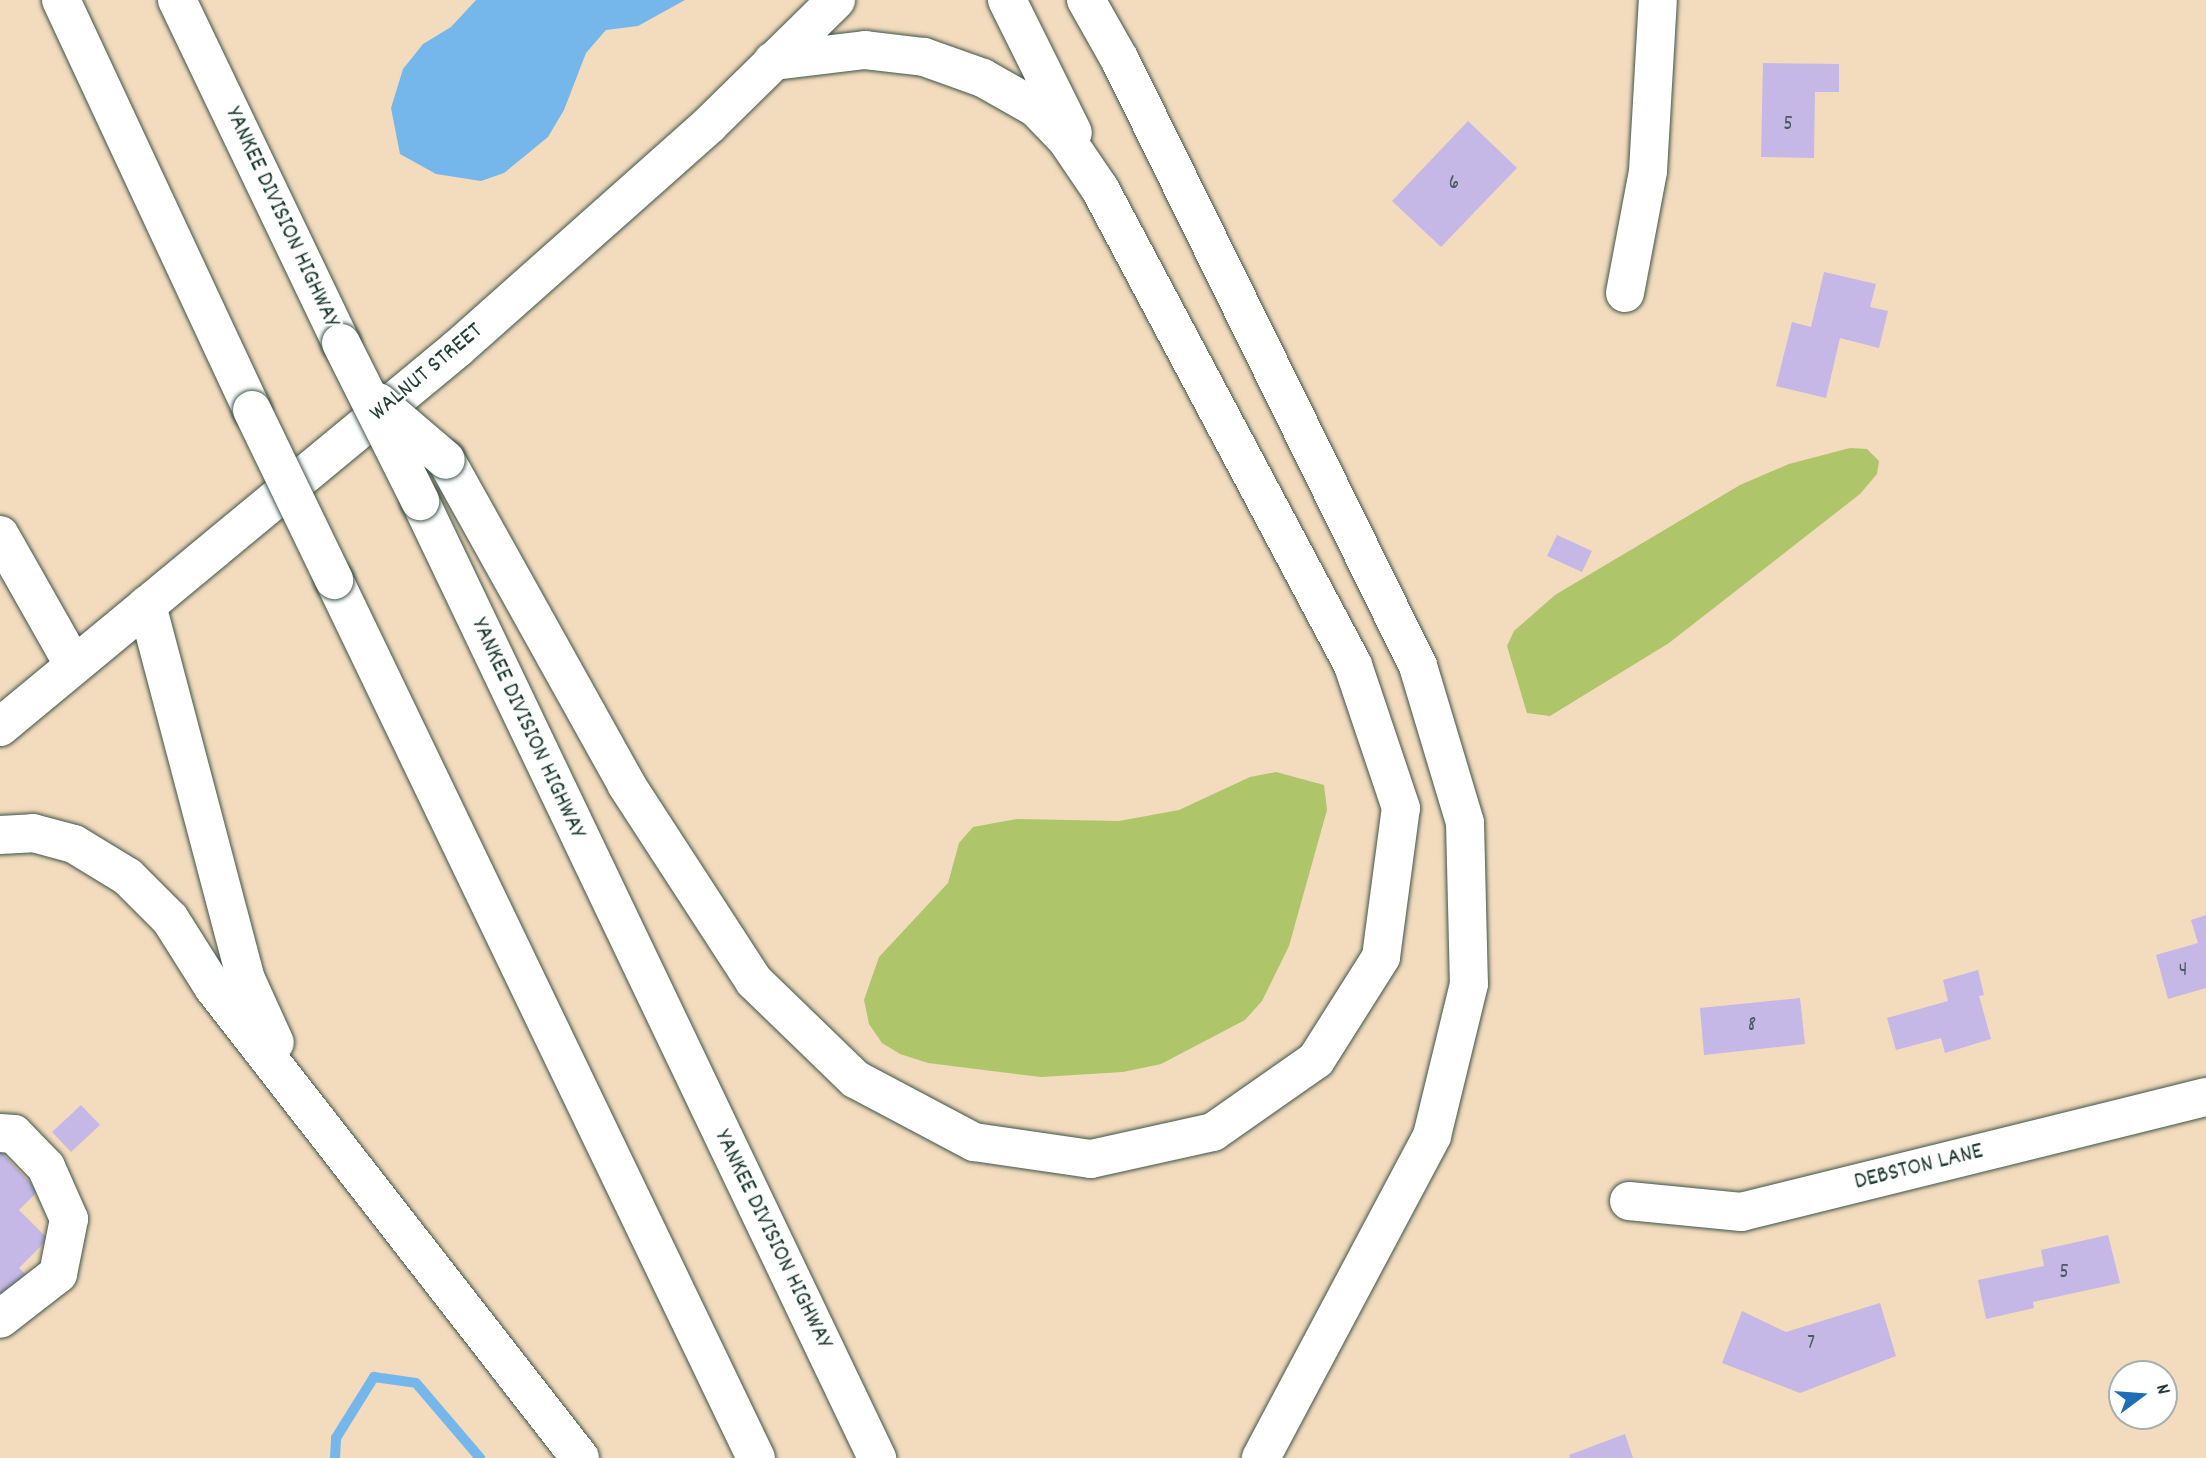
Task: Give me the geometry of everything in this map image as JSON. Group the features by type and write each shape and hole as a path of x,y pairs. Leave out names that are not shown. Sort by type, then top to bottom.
{"main road":[{"path":"61,0 252,411 756,1458"},
{"name":"YANKEE DIVISION HIGHWAY","path":"177,0 341,343 420,501 877,1458"},
{"name":"WALNUT STREET","path":"0,726 458,348 709,125 836,0"},
{"path":"365,390 446,460 626,784 754,981 855,1079 974,1142 1091,1159 1213,1132 1316,1060 1381,957 1401,808 1353,665 1100,189 1007,0"},
{"path":"1086,0 1120,60 1418,666 1465,823 1469,984 1432,1136 1261,1458"},
{"path":"1107,0 1120,60"},
{"path":"1625,293 1648,170 1658,0"},
{"path":"773,61 865,50 924,57 983,78 1036,108 1066,139 1100,189"},
{"path":"0,535 74,666"},
{"path":"147,606 245,977 299,1095"},
{"path":"0,835 33,833 74,844 128,877 170,919 212,986 580,1458"},
{"name":"DEBSTON LANE","path":"1629,1201 1741,1212 2206,1097"},
{"path":"0,1133 14,1134 46,1167 69,1219 58,1274 0,1319"}],"green space":[{"path":"1850,448 1867,449 1879,461 1877,474 1860,494 1669,643 1550,716 1527,713 1507,646 1514,631 1555,595 1740,485 1789,464"},
{"path":"1276,772 1324,785 1327,810 1289,946 1262,1001 1245,1020 1161,1064 1123,1072 1041,1077 928,1063 900,1054 882,1043 869,1024 864,1000 879,957 948,883 959,843 973,827 1017,819 1119,821 1179,810 1250,777"}],"water":[{"path":"476,0 685,0 638,26 606,30 586,53 564,110 548,137 504,173 481,181 436,174 400,154 391,108 403,69 423,44 451,27"}],"building":[{"path":"1763,63 1839,64 1839,92 1815,92 1814,158 1761,157"},
{"path":"1468,121 1517,168 1441,247 1392,201"},
{"path":"1824,272 1876,284 1870,307 1888,311 1879,348 1840,338 1826,398 1776,386 1792,322 1811,327"},
{"path":"1557,535 1592,551 1582,572 1547,556"},
{"path":"2206,915 2206,988 2168,999 2156,955 2198,943 2191,920"},
{"path":"1978,970 1984,995 1979,996 1991,1039 1945,1053 1941,1038 1896,1050 1887,1018 1948,1001 1943,980"},
{"path":"1800,998 1805,1044 1704,1055 1700,1008"},
{"path":"81,1105 100,1125 71,1152 52,1132"},
{"path":"0,1151 38,1191 19,1210 48,1239 19,1268 28,1277 0,1304"},
{"path":"2108,1235 2120,1283 2033,1302 2034,1308 1986,1319 1978,1280 2044,1266 2041,1250"},
{"path":"1880,1303 1896,1356 1800,1393 1722,1363 1742,1311 1786,1332"},
{"path":"1625,1434 1633,1458 1570,1458 1569,1455"}],"waterway":[{"path":"335,1458 336,1438 374,1377 416,1383 480,1458"}]}
